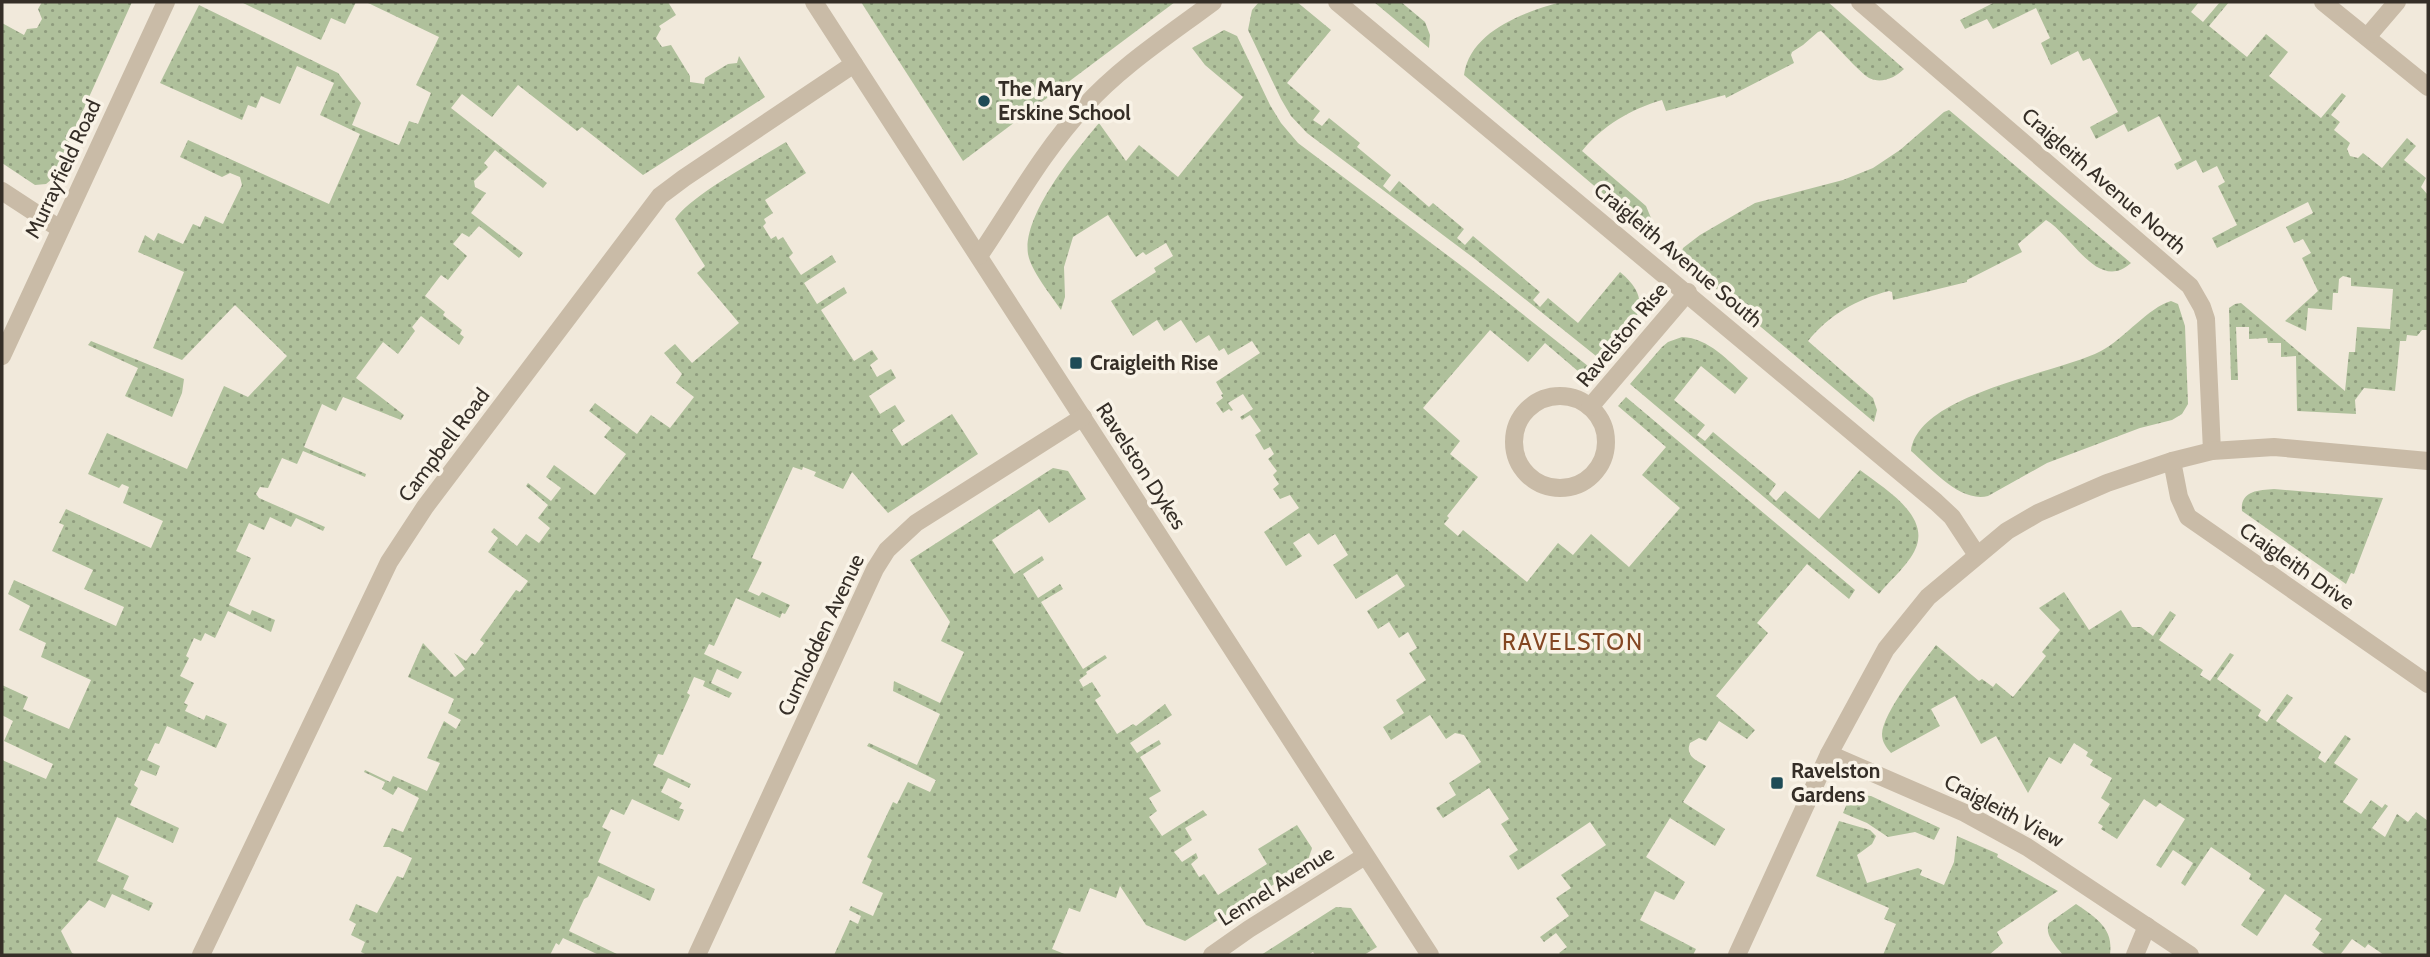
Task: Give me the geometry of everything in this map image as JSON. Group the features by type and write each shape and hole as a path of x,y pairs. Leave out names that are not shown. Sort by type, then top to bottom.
{"street":[{"name":"Murrayfield Road","path":"2,356 166,2"},
{"name":"Ravelston Dykes","path":"814,2 1430,955"},
{"path":"979,256 1047,152 1085,105 1112,78 1213,2"},
{"name":"Craigleith Avenue South","path":"1337,2 1688,292 1936,502 1952,517 1977,555"},
{"name":"Craigleith Avenue North","path":"1860,2 2190,286 2206,319 2212,451"},
{"path":"2323,2 2428,87"},
{"path":"2367,37 2396,2"},
{"name":"Campbell Road","path":"201,955 383,574 425,507 660,196 854,64"},
{"path":"2,191 60,229"},
{"name":"Ravelston Rise","path":"1590,407 1688,292"},
{"name":"Ravelston Rise","path":"1562,396 1577,399 1590,407 1600,419 1606,433 1602,463 1593,475 1581,484 1566,489 1537,483 1517,460 1515,437 1522,416 1533,405 1547,398 1562,396"},
{"name":"Cumlodden Avenue","path":"697,955 875,569 887,550 916,523 1083,417"},
{"path":"1737,955 1829,754 1872,672 1896,635 1928,597 2007,531 2038,513 2107,483 2212,451 2274,446 2428,461"},
{"name":"Craigleith Drive","path":"2172,461 2179,497 2188,517 2428,684"},
{"name":"Craigleith View","path":"1829,754 1965,813 2038,853 2189,955"},
{"name":"Lennel Avenue","path":"1212,955 1365,856"},
{"path":"2136,955 2147,926"}],"green space":[{"path":"42,2 132,2 52,179 46,184 35,185 2,163 2,23 24,35 27,29 37,28 42,19 38,9"},
{"path":"241,2 356,2 345,24 331,18 321,40"},
{"path":"366,2 668,2 676,15 659,26 661,29 656,38 662,47 671,45 690,76 690,82 704,84 705,78 728,64 737,63 739,56 765,97 643,175 582,127 577,131 518,85 492,117 462,94 451,108 547,183 543,188 495,150 484,163 488,167 474,181 475,187 486,193 471,213 523,253 519,258 479,226 469,237 462,233 453,244 467,256 448,280 441,275 425,296 462,330 460,334 464,337 459,345 421,316 412,327 415,331 398,354 383,342 356,378 404,415 401,420 343,397 336,411 322,404 304,447 366,474 365,477 303,451 297,464 282,458 268,488 260,487 256,494 259,498 325,527 323,531 296,518 291,527 270,517 264,530 249,523 236,551 251,558 229,605 250,615 252,610 275,620 271,632 228,611 215,638 205,633 201,641 194,638 186,656 189,658 180,676 194,683 184,703 188,705 185,711 204,720 206,715 227,724 216,748 167,726 159,744 155,743 147,760 160,766 156,776 141,770 134,785 138,788 130,805 179,828 173,843 117,817 97,861 129,876 123,889 153,903 149,911 112,894 105,908 89,900 61,931 72,953 76,955 2,955 2,760 46,779 53,764 4,741 13,721 2,715 2,685 28,697 23,709 69,729 91,680 41,657 46,643 19,630 30,606 8,594 14,580 116,626 124,607 84,589 93,570 52,551 64,525 59,523 66,509 151,548 163,521 123,503 129,487 122,484 119,488 88,474 107,433 187,469 224,386 248,397 287,356 235,305 182,360 153,348 184,272 138,252 145,235 154,241 158,233 183,244 193,224 200,227 205,216 223,224 242,185 240,177 230,173 222,177 180,157 188,140 329,204 360,134 320,115 334,83 297,66 280,104 261,96 256,108 248,105 242,120 160,83 199,5 338,73 361,103 352,125 399,145 409,121 418,124 431,93 416,85 439,37"},
{"name":"The Mary Erskine School","path":"861,2 1175,2 963,161"},
{"path":"1259,2 1297,2 1331,30 1287,83 1320,111 1313,120 1322,126 1329,118 1360,143 1357,147 1391,175 1383,186 1390,192 1399,181 1429,207 1433,203 1464,229 1457,238 1465,245 1473,236 1540,292 1533,300 1540,307 1548,298 1578,323 1620,272 1632,284 1638,296 1636,318 1601,360 1475,259 1307,133 1291,116 1281,99 1248,30 1252,10"},
{"path":"1374,2 1401,2 1425,22 1430,35 1429,48"},
{"path":"1561,2 1828,2 1904,69 1888,79 1869,78 1821,31 1792,52 1794,63 1726,98 1725,95 1666,111 1662,100 1639,108 1618,120 1582,151 1646,206 1651,218 1646,230 1464,75 1476,46 1488,35 1531,11"},
{"path":"1995,2 2199,2 2191,12 2203,22 2220,2 2229,2 2209,26 2247,57 2266,34 2288,52 2269,76 2321,118 2342,93 2346,96 2331,115 2340,122 2334,130 2350,143 2347,149 2350,156 2358,158 2363,153 2382,168 2407,138 2416,146 2404,160 2426,178 2421,187 2428,195 2428,330 2422,330 2417,336 2407,335 2406,341 2400,341 2395,391 2364,388 2355,400 2356,414 2297,411 2296,356 2281,357 2281,343 2268,343 2267,338 2249,339 2249,327 2236,327 2238,380 2231,380 2229,308 2241,303 2345,391 2349,352 2355,352 2357,327 2390,329 2393,289 2351,286 2351,278 2343,276 2339,279 2338,293 2333,293 2332,310 2308,308 2306,331 2285,321 2318,291 2302,258 2311,253 2303,239 2294,243 2286,227 2313,213 2308,202 2217,248 2212,238 2237,225 2218,186 2225,182 2217,166 2203,173 2196,160 2177,170 2174,164 2182,160 2159,116 2128,132 2124,124 2096,139 2090,127 2118,112 2090,58 2083,61 2078,51 2051,65 2041,43 2050,38 2036,8 1993,29 1987,19 1965,29 1960,20"},
{"path":"1224,30 1237,36 1270,105 1298,143 1467,270 1593,370 1586,378 1545,343 1528,362 1490,330 1423,408 1460,441 1450,454 1478,477 1447,516 1449,518 1444,524 1458,536 1463,530 1527,582 1558,543 1573,555 1591,534 1629,567 1680,508 1642,475 1666,447 1618,406 1626,397 1855,590 1849,599 1807,564 1757,623 1768,633 1716,696 1755,730 1747,739 1719,721 1706,741 1699,738 1690,743 1690,754 1706,766 1683,802 1725,829 1715,846 1670,818 1646,857 1685,882 1674,900 1655,891 1640,920 1696,949 1693,955 1561,955 1559,953 1567,947 1556,933 1544,942 1540,937 1569,916 1556,898 1571,888 1561,875 1606,845 1590,822 1518,870 1509,856 1518,850 1501,824 1509,819 1489,788 1443,818 1436,808 1456,795 1449,783 1481,762 1464,735 1455,733 1446,739 1430,715 1391,740 1383,727 1404,713 1396,700 1426,680 1409,653 1417,648 1408,632 1399,638 1389,622 1378,629 1367,611 1405,586 1397,574 1356,599 1333,565 1348,555 1335,534 1318,545 1309,533 1293,543 1302,556 1286,566 1264,532 1299,508 1290,495 1280,499 1273,489 1279,484 1273,475 1277,471 1268,459 1274,454 1270,447 1264,450 1255,435 1261,431 1250,415 1242,420 1240,417 1253,409 1243,394 1228,403 1233,410 1231,411 1229,409 1223,413 1216,403 1223,398 1223,394 1216,382 1260,353 1252,341 1228,355 1224,348 1219,351 1209,335 1196,343 1181,320 1164,331 1157,320 1133,336 1111,301 1156,272 1154,268 1173,256 1166,243 1146,255 1143,252 1136,257 1108,215 1073,237 1064,267 1065,297 1061,310 1033,268 1028,254 1028,238 1033,221 1053,184 1099,123 1126,161 1139,145 1178,177 1243,97 1205,65 1192,48"},
{"path":"1949,110 2131,263 2119,270 2107,271 2096,267 2046,220 2018,244 2022,252 1967,282 1893,300 1892,292 1889,291 1844,309 1825,323 1808,341 1873,398 1877,410 1874,422 1680,259 1683,248 1700,235 1755,203 1843,180 1873,168"},
{"path":"786,142 806,173 765,200 773,213 764,219 766,223 763,226 771,239 776,236 778,240 783,237 793,253 789,257 801,275 832,255 836,262 804,283 817,304 844,287 847,293 821,310 854,361 872,350 878,359 870,365 877,377 891,369 896,378 869,396 880,414 895,405 905,421 892,430 902,446 952,414 978,454 888,513 852,472 843,489 814,476 816,472 803,467 802,470 793,467 752,558 762,562 748,591 759,596 762,592 790,605 780,618 736,598 714,646 709,644 704,654 742,672 738,679 717,669 711,683 732,693 729,698 703,686 705,681 694,677 687,693 690,695 663,755 658,754 653,765 691,784 689,788 668,778 661,792 682,803 679,808 684,810 679,821 632,799 624,815 611,809 602,827 611,832 598,862 655,889 650,901 598,876 569,931 619,955 599,955 563,938 559,945 556,943 550,955 367,955 361,952 365,942 351,935 356,924 349,920 356,904 377,913 397,876 403,878 412,858 389,847 383,847 392,828 403,832 419,798 398,787 393,795 382,789 385,782 364,772 365,770 390,782 393,776 427,791 440,763 427,758 444,721 456,729 461,720 448,713 454,699 408,677 423,643 455,677 465,669 454,653 466,661 472,653 475,655 484,643 480,640 516,590 520,592 528,581 488,552 498,538 491,532 494,528 517,546 526,534 539,543 550,528 538,518 548,505 526,486 528,483 551,501 561,488 546,477 554,465 595,495 626,454 604,437 611,428 589,411 595,403 637,434 651,415 670,428 694,397 676,383 682,374 664,353 675,344 692,363 739,323 697,273 705,266 675,219 695,199"},
{"path":"2171,301 2178,304 2185,326 2188,404 2182,414 2172,420 2140,428 2047,463 1988,496 1977,497 1957,489 1911,451 1919,431 1937,414 1992,388 2101,351 2154,310"},
{"path":"1682,337 1701,341 1748,378 1735,394 1701,366 1674,400 1705,425 1697,435 1705,441 1713,432 1776,484 1769,494 1776,501 1785,491 1819,519 1860,470 1909,512 1918,533 1917,545 1906,564 1879,594 1630,384 1662,347"},
{"path":"91,341 184,379 182,393 172,417 125,396 138,368 88,345"},
{"path":"1053,468 1068,471 1086,499 1049,523 1039,509 992,540 1014,574 1042,556 1044,560 1023,574 1038,598 1060,584 1063,589 1041,602 1083,669 1105,655 1107,658 1079,680 1083,687 1092,682 1101,696 1095,700 1117,734 1133,724 1136,726 1165,704 1172,715 1130,743 1137,753 1159,740 1161,744 1140,757 1161,791 1149,798 1157,811 1149,817 1162,836 1203,810 1207,815 1185,828 1192,840 1174,852 1182,862 1196,853 1198,858 1191,864 1199,877 1204,874 1218,895 1267,864 1258,849 1297,825 1312,848 1307,863 1185,941 1146,925 1120,886 1116,898 1090,888 1080,912 1069,908 1052,949 1067,955 834,955 850,920 858,924 861,916 849,910 851,906 873,916 883,893 862,883 872,860 867,857 893,802 897,804 908,782 930,792 936,780 867,746 869,743 917,765 940,714 893,691 894,681 940,703 964,652 941,641 950,622 910,560"},
{"path":"2274,489 2383,498 2354,574 2351,573 2346,584 2242,511 2244,499 2251,493"},
{"path":"2064,592 2089,630 2121,610 2132,627 2141,627 2153,636 2170,611 2176,615 2159,640 2203,670 2200,675 2210,681 2230,653 2234,655 2217,679 2261,710 2258,716 2267,722 2287,694 2293,698 2276,721 2321,752 2318,758 2325,763 2345,735 2351,739 2334,763 2358,779 2343,802 2361,814 2371,800 2382,808 2385,804 2388,806 2372,828 2385,837 2397,814 2408,822 2416,812 2428,821 2428,955 2384,955 2368,944 2365,948 2352,939 2340,955 2326,955 2312,945 2320,933 2315,929 2322,919 2285,894 2257,936 2241,925 2265,890 2249,879 2251,874 2211,847 2185,886 2181,883 2193,863 2173,850 2161,868 2156,865 2185,819 2160,803 2156,807 2144,799 2117,839 2101,829 2103,826 2098,823 2110,804 2101,798 2112,778 2090,765 2093,760 2086,756 2088,752 2074,743 2061,764 2049,757 2028,793 1996,736 1981,744 1955,696 1931,709 1940,726 1891,753 1882,734 1889,713 1936,645 1979,681 1982,679 1993,687 1996,683 2013,697 2046,656 2042,652 2060,630 2039,608"},
{"path":"1859,795 1871,796 1940,828 1934,840 1915,832 1888,837 1867,823 1843,813 1848,801"},
{"path":"1839,821 1870,830 1876,836 1872,844 1857,855 1867,883 1918,868 1922,870 1920,875 1944,885 1954,862 1957,836 1998,854 1997,857 2058,891 1997,932 2003,943 1989,955 1883,955 1896,924 1884,919 1889,908 1816,876"},
{"path":"2076,904 2097,919 2106,931 2111,946 2110,955 2063,955 2052,940 2048,932 2049,923"},
{"path":"1336,907 1351,908 1377,947 1364,955 1315,955 1313,952 1308,955 1261,955"}],"place":[{"name":"The Mary Erskine School","path":"984,101"},
{"name":"Craigleith Rise","path":"1076,363"},
{"name":"Ravelston Gardens","path":"1777,783"}],"district":[{"name":"RAVELSTON","path":"1573,642"}]}
